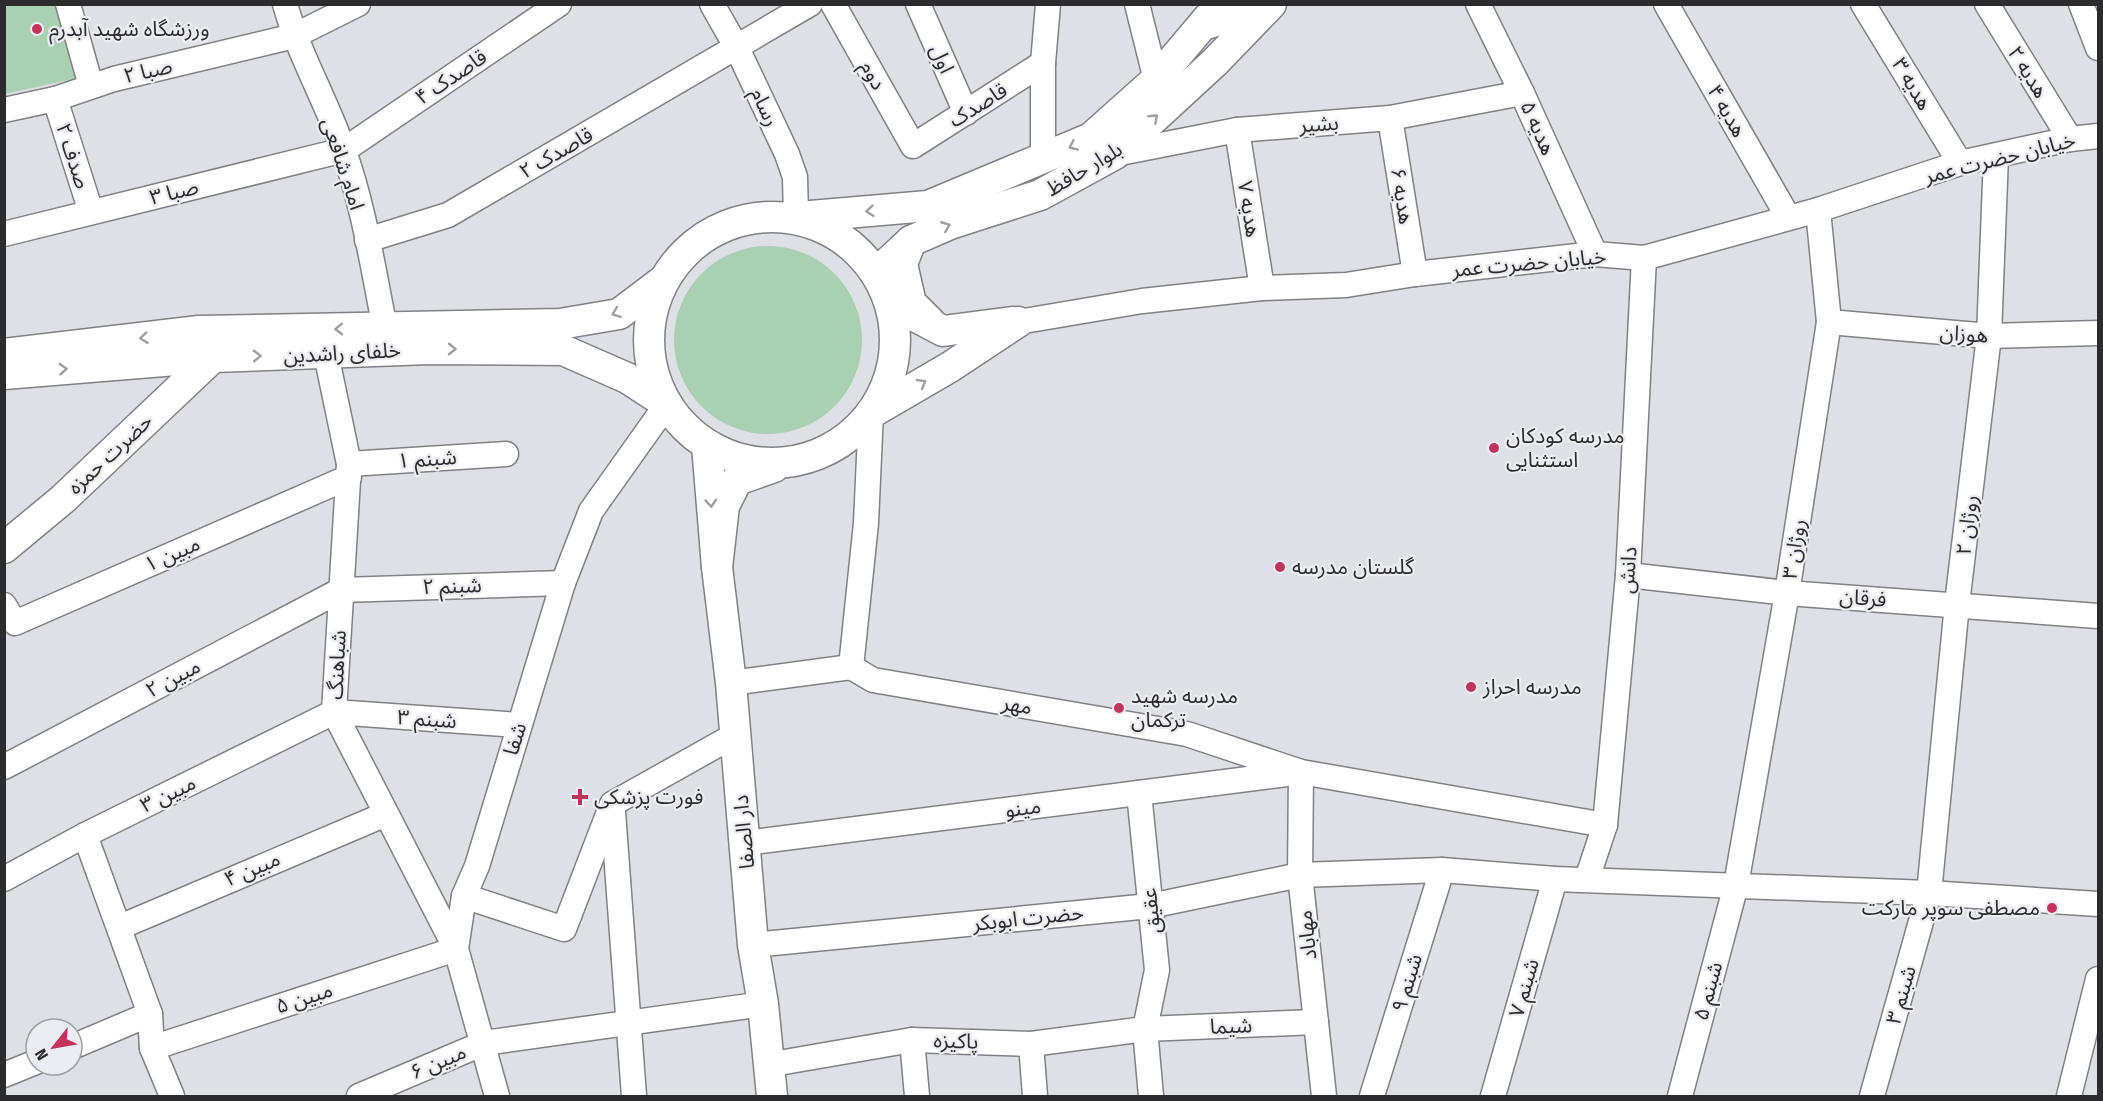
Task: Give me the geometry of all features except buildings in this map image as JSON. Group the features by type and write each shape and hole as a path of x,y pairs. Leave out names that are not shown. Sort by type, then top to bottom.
{"main road":[{"name":"بلوار حافظ","path":"664,280 691,246 718,229 749,218 796,217 928,206 1091,138 1156,80 1220,4"},
{"name":"بلوار حافظ","path":"887,297 884,266 911,241 950,224 1040,195 1115,154 1273,5"},
{"path":"717,567 724,506 737,480 788,462 814,456 838,444 859,428 871,413 888,383 894,357 895,329 887,297 867,261 855,248 826,229 796,217"},
{"path":"911,241 902,264 911,303 924,318 943,331"},
{"path":"664,280 654,304 649,330 656,381 667,404 685,427 707,445 746,460 788,462"},
{"name":"خلفای راشدین","path":"4,354 199,331 560,324 619,314 664,280"},
{"path":"887,297 943,331 1018,321"},
{"path":"871,413 950,367 1018,321"},
{"name":"خلفای راشدین","path":"4,374 213,357 429,349 562,350 627,378 667,404"},
{"name":"حضرت حمزه","path":"4,548 63,499 213,357"},
{"path":"707,445 717,567"},
{"name":"دار الصفا","path":"717,567 731,683 753,945 763,1004 767,1065 772,1096"}],"street":[{"path":"68,4 91,87"},
{"name":"امام شافعی","path":"285,4 294,36 344,150 367,240 385,328"},
{"name":"صبا ۲","path":"4,110 55,99 91,87 294,36 358,4"},
{"name":"قاصدک ۴","path":"344,150 559,4"},
{"name":"رسام","path":"712,4 737,48 787,154 795,177 796,217"},
{"name":"قاصدک ۲","path":"367,240 448,215 810,4"},
{"name":"دوم","path":"833,4 913,146"},
{"name":"اول","path":"918,4 966,112"},
{"path":"1043,159 1043,63 1048,4"},
{"path":"1137,4 1156,80"},
{"name":"هدیه ۵","path":"1478,4 1522,93 1594,254"},
{"name":"هدیه ۴","path":"1666,4 1788,218"},
{"name":"هدیه ۳","path":"1863,4 1960,164"},
{"name":"هدیه ۲","path":"1987,4 2070,139"},
{"path":"2081,4 2098,48"},
{"path":"1200,29 1273,5"},
{"name":"قاصدک","path":"913,146 1043,63"},
{"name":"بشیر","path":"1115,154 1237,130 1389,118 1522,93"},
{"name":"صدف ۲","path":"55,99 91,212"},
{"name":"هدیه ۶","path":"1389,118 1415,274"},
{"name":"هدیه ۷","path":"1237,130 1262,288"},
{"name":"خیابان حضرت عمر","path":"1018,321 1142,301 1262,288 1346,285 1415,274 1594,254 1644,258 1818,210 1960,164 2070,139 2098,136"},
{"name":"صبا ۳","path":"4,234 344,150"},
{"name":"روژان ۲","path":"1929,893 1957,604 1989,336 1996,156"},
{"name":"روژان ۳","path":"1736,885 1787,593 1829,322 1818,210"},
{"name":"دانش","path":"1587,879 1605,825 1628,575 1644,258"},
{"name":"هوزان","path":"1829,322 1989,336 2098,333"},
{"name":"شباهنگ","path":"326,354 349,471 334,712 456,948"},
{"name":"شفا","path":"497,1096 484,1042 456,948 464,896 477,866 563,583 591,511 667,404"},
{"path":"731,683 852,667 866,523 871,413"},
{"name":"شبنم ۱","path":"349,471 506,454"},
{"name":"مبین ۱","path":"4,605 15,623 349,471"},
{"name":"فرقان","path":"1628,575 1787,593 2098,616"},
{"name":"شبنم ۲","path":"341,590 563,583"},
{"name":"مبین ۲","path":"4,767 341,590"},
{"name":"مهر","path":"852,667 873,680 1187,734 1301,772"},
{"name":"شبنم ۳","path":"334,712 519,725"},
{"name":"مبین ۳","path":"4,879 85,835 334,712"},
{"path":"464,896 564,929 612,804 735,735"},
{"path":"1301,772 1605,825"},
{"name":"مینو","path":"746,843 1301,772"},
{"name":"مهاباد","path":"1301,772 1300,875 1324,1096"},
{"name":"عقیق","path":"1139,793 1157,970 1145,1029 1151,1096"},
{"path":"612,804 634,1096"},
{"name":"مبین ۴","path":"120,927 386,814"},
{"path":"85,835 150,1014 152,1048 172,1096"},
{"name":"حضرت ابوبکر","path":"753,945 1150,906 1300,875 1442,870 1554,879 1929,893 2098,904"},
{"name":"شبنم ۹","path":"1372,1096 1442,870"},
{"name":"شبنم ۷","path":"1493,1096 1554,879"},
{"name":"شبنم ۵","path":"1680,1096 1736,885"},
{"name":"شبنم ۳","path":"1872,1096 1929,893"},
{"name":"مبین ۵","path":"152,1048 456,948"},
{"path":"2069,1096 2098,979"},
{"name":"مبین ۶","path":"359,1096 484,1042 763,1004"},
{"path":"84,1042 150,1014"},
{"name":"شیما","path":"1145,1029 1316,1023"},
{"name":"پاکیزه","path":"767,1065 912,1040 1031,1044 1145,1029"},
{"path":"912,1040 917,1096"},
{"path":"1031,1044 1035,1096"},
{"path":"4,1076 24,1067"}],"green space":[{"name":"ورزشگاه شهید آبدرم","path":"4,5 65,5 82,77 5,94"},
{"path":"759,246 777,246 804,253 835,273 855,304 862,340 855,376 835,407 804,427 777,434 759,434 724,423 708,413 695,400 678,367 674,349 674,331 685,296 695,280 708,267 741,250"}],"place":[{"name":"ورزشگاه شهید آبدرم","path":"37,29"},
{"name":"مدرسه کودکان استثنایی","path":"1494,448"},
{"name":"گلستان مدرسه","path":"1280,567"},
{"name":"مدرسه احراز","path":"1471,687"},
{"name":"مدرسه شهید ترکمان","path":"1119,708"},
{"name":"فورت پزشکی","path":"580,797"},
{"name":"مصطفی سوپر مارکت","path":"2052,908"}]}
